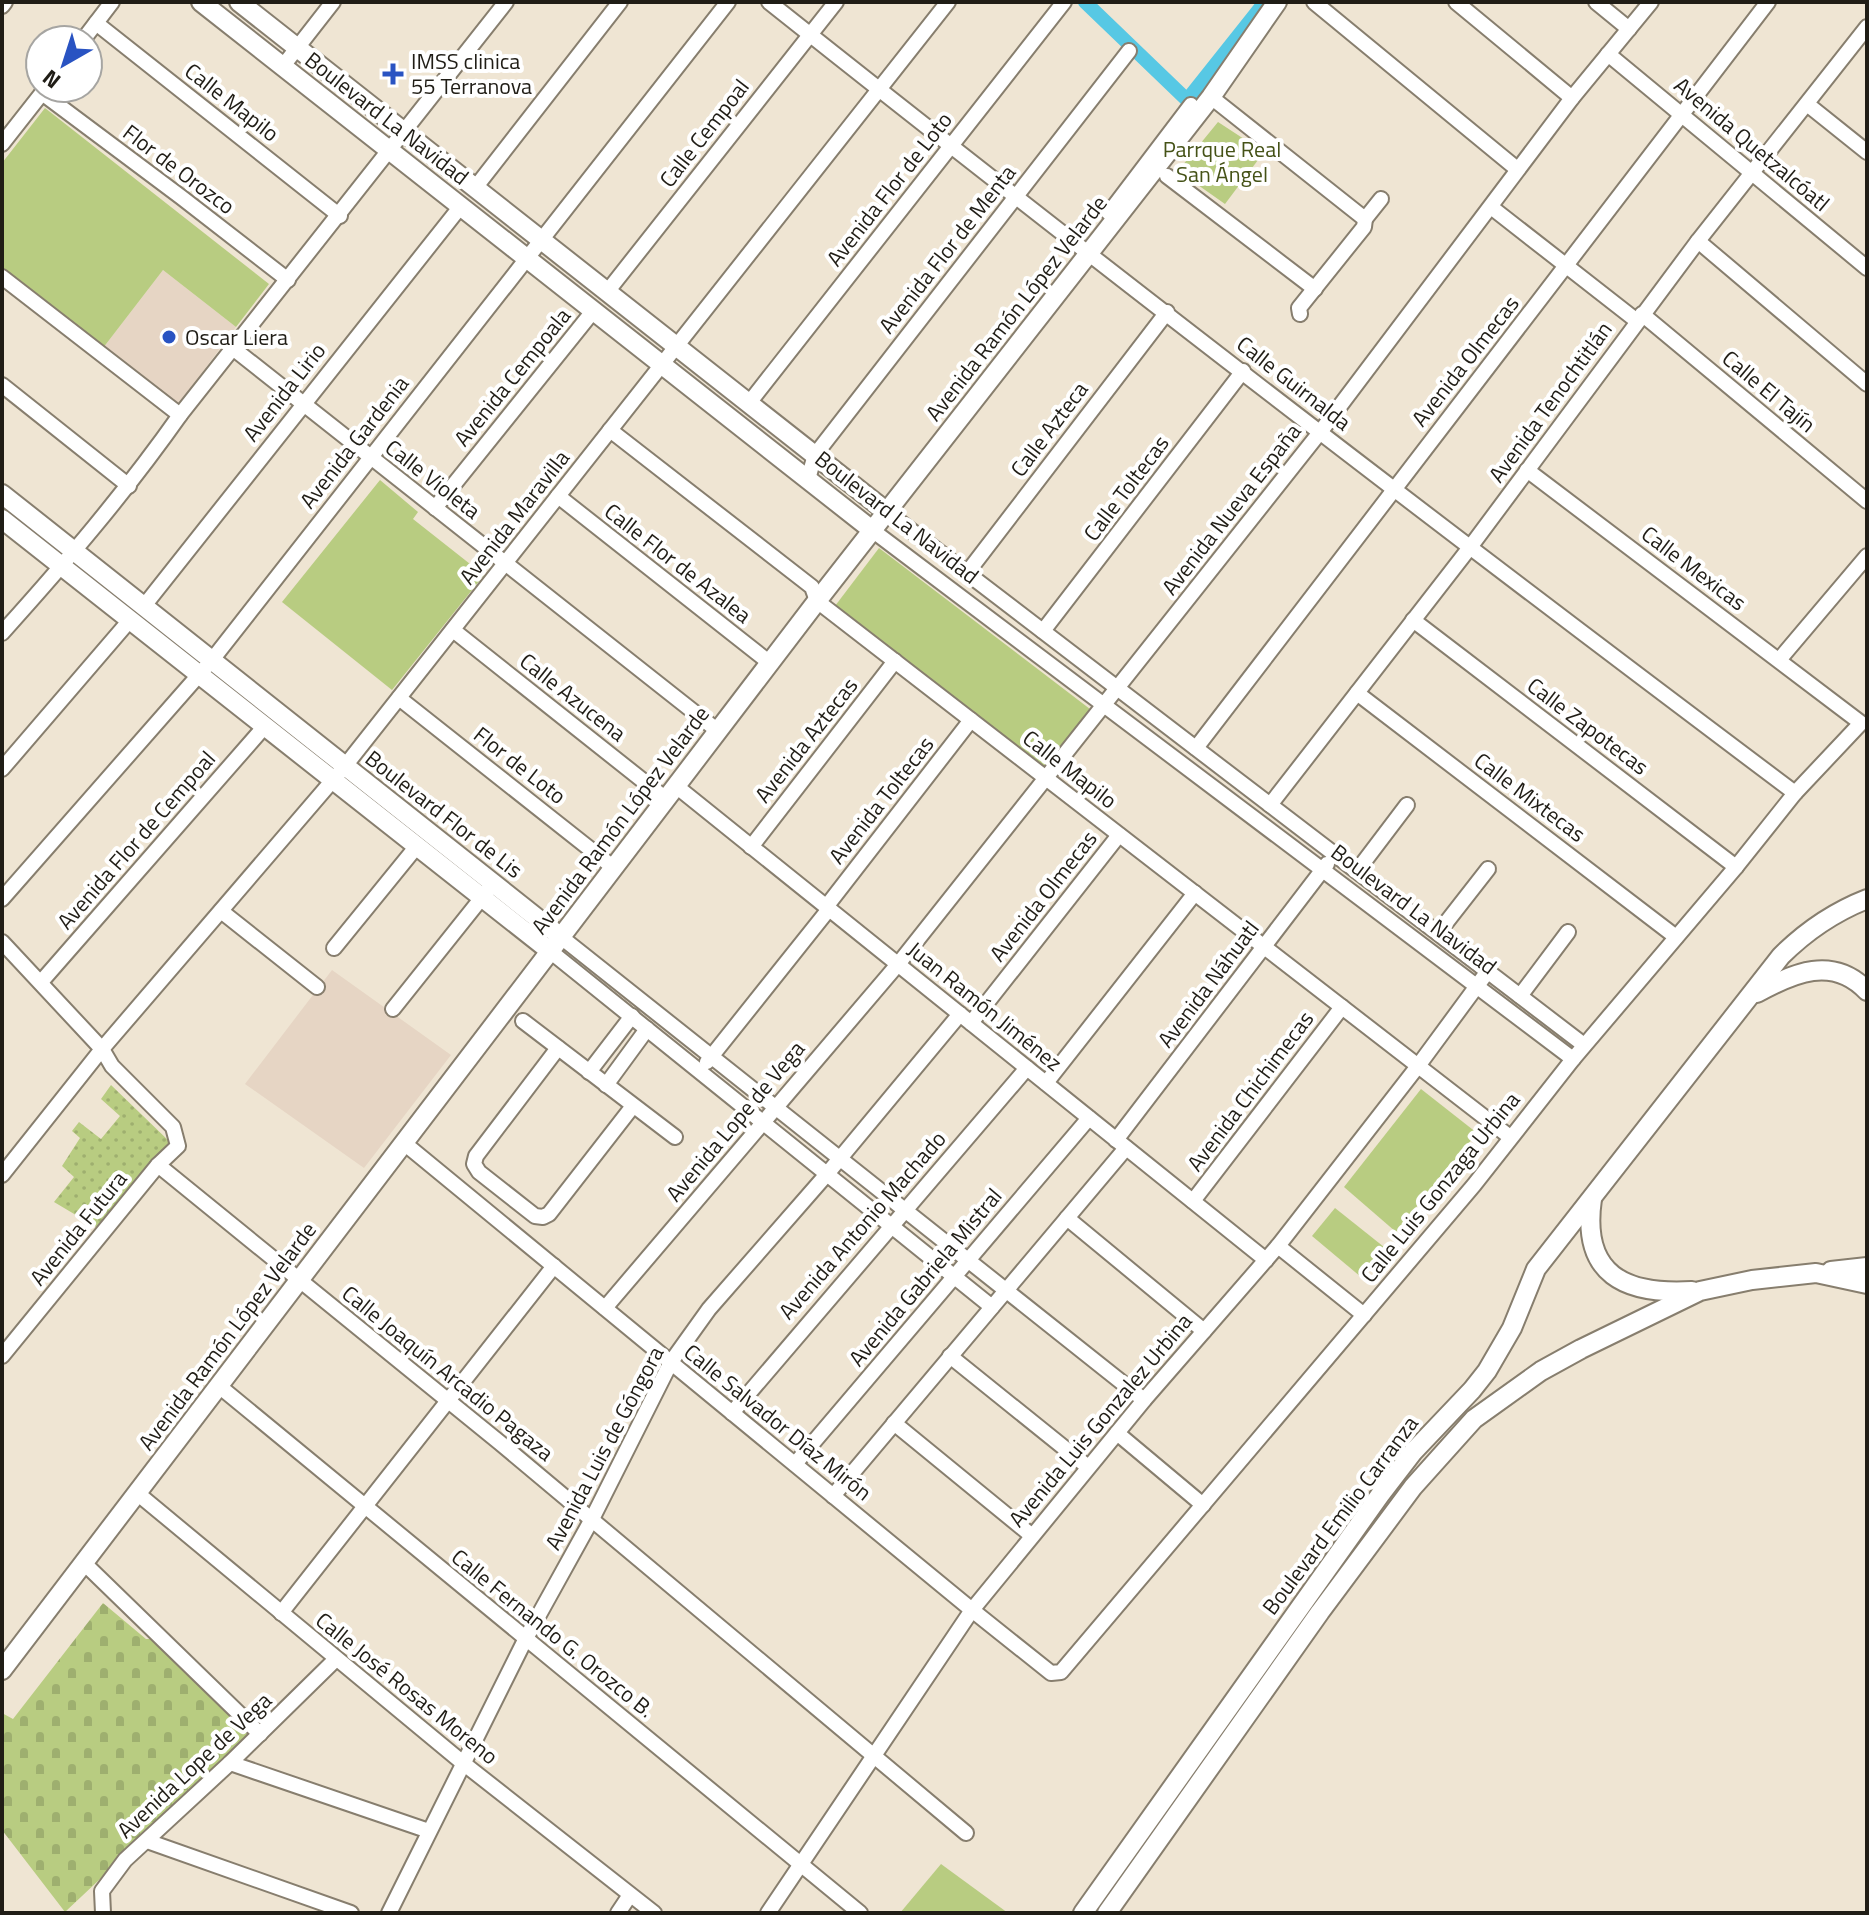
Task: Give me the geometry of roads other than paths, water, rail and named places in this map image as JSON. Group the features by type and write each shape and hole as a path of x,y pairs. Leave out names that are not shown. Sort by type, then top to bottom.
{"street":[{"path":"96,23 112,2"},
{"name":"Boulevard La Navidad","path":"201,2 872,530 1573,1059"},
{"name":"Boulevard La Navidad","path":"239,2 887,512 1584,1045"},
{"path":"283,66 333,2"},
{"path":"2,632 69,559 129,486 180,415 506,2"},
{"path":"475,188 620,2"},
{"name":"Avenida Gardenia","path":"2,899 206,667 728,2"},
{"name":"Calle Guirnalda","path":"769,2 1086,251 1795,793"},
{"name":"Calle Cempoal","path":"607,292 836,2"},
{"name":"Avenida Maravilla","path":"3,1171 102,1049 339,773 948,2"},
{"name":"Avenida Flor de Loto","path":"749,403 1064,2"},
{"name":"Avenida Ramón López Velarde","path":"3,1666 817,601 953,429 1086,251 1211,97 1277,2"},
{"path":"1314,2 1517,169"},
{"path":"1456,2 1572,98"},
{"path":"1596,2 1629,29"},
{"name":"Avenida Nueva España","path":"899,963 1321,431 1517,169 1651,2"},
{"name":"Avenida Olmecas","path":"1196,748 1768,2"},
{"name":"Calle Mapilo","path":"96,23 340,216"},
{"name":"Avenida Tenochtitlán","path":"1270,805 1471,546 1698,241 1867,27"},
{"name":"Avenida Flor de Menta","path":"808,479 815,455 1129,51"},
{"name":"Avenida Quetzalcóatl","path":"1608,54 1867,268"},
{"path":"1211,97 1365,219"},
{"path":"2,144 34,104"},
{"name":"Flor de Orozco","path":"61,104 288,280"},
{"path":"1807,104 1867,152"},
{"path":"1086,251 1191,105"},
{"path":"1167,176 1315,289"},
{"path":"1300,314 1299,308 1364,227 1365,219 1381,199"},
{"name":"Avenida Lirio","path":"2,769 137,613 461,206"},
{"name":"Calle El Tajín","path":"1491,207 1640,317 1867,501"},
{"path":"1698,241 1867,384"},
{"path":"2,277 180,415"},
{"name":"Avenida Cempoala","path":"435,508 594,310"},
{"name":"Calle Azteca","path":"967,573 1167,312"},
{"name":"Calle Violeta","path":"234,349 718,731"},
{"name":"Calle Toltecas","path":"1043,631 1243,371"},
{"path":"2,385 129,486"},
{"name":"Calle Mapilo","path":"610,430 812,587 817,601 1510,1137"},
{"name":"Calle Mexicas","path":"1527,470 1861,723"},
{"name":"Boulevard Flor de Lis","path":"2,494 69,559 137,613 556,944 776,1107 1144,1400"},
{"name":"Calle Flor de Azalea","path":"558,496 770,663"},
{"name":"Boulevard Flor de Lis","path":"2,519 69,559"},
{"path":"1779,660 1867,556"},
{"name":"Calle Zapotecas","path":"1413,620 1736,867"},
{"name":"Calle Azucena","path":"453,630 671,793"},
{"name":"Avenida Aztecas","path":"751,847 895,661"},
{"name":"Boulevard Flor de Lis","path":"206,667 265,726 339,773 417,846 488,890"},
{"name":"Calle Mixtecas","path":"1357,693 1676,937"},
{"name":"Flor de Loto","path":"399,698 614,868"},
{"name":"Avenida Toltecas","path":"700,1071 971,720"},
{"name":"Calle Luis Gonzaga Urbina","path":"1051,1673 1056,1674 1064,1669 1474,1185 1584,1045 1795,793 1861,723"},
{"name":"Avenida Flor de Cempoal","path":"41,982 265,726"},
{"name":"Juan Ramón Jiménez","path":"671,793 751,847 899,963 1266,1260"},
{"path":"1357,871 1407,805"},
{"name":"Avenida Olmecas","path":"965,1018 1119,835"},
{"path":"334,948 417,846"},
{"name":"Avenida Náhuatl","path":"833,1496 1067,1218 1264,946 1335,854"},
{"path":"1438,933 1488,869"},
{"path":"393,1009 488,890"},
{"path":"1046,1083 1195,893"},
{"name":"Boulevard Emilio Carranza","path":"1083,1913 1380,1495 1413,1452 1487,1371 1512,1328 1536,1269 1781,956 1801,936 1867,899"},
{"path":"221,911 317,987"},
{"path":"1520,996 1568,932"},
{"path":"2,942 102,1049"},
{"name":"Boulevard Flor de Lis","path":"556,944 647,1029 992,1307"},
{"name":"Avenida Lope de Vega","path":"605,1308 899,963"},
{"path":"1751,996 1790,975 1818,970 1846,976 1859,982 1867,991"},
{"name":"Avenida Luis Gonzalez Urbina","path":"768,1913 972,1610 1144,1400 1278,1246 1488,971"},
{"name":"Avenida Chichimecas","path":"1193,1201 1342,1007"},
{"path":"589,1072 632,1016"},
{"name":"Avenida Luis de Góngora","path":"389,1913 525,1640 592,1519 671,1362 709,1309 965,1018"},
{"path":"523,1021 675,1137"},
{"path":"606,1085 647,1029"},
{"path":"558,1048 476,1156 474,1164 479,1172 535,1216 549,1214 633,1106"},
{"name":"Avenida Futura","path":"2,1356 158,1165 178,1146 177,1134 112,1066 102,1049"},
{"name":"Avenida Antonio Machado","path":"732,1413 1027,1068"},
{"name":"Avenida Gabriela Mistral","path":"795,1464 1089,1118"},
{"name":"Calle Salvador Díaz Mirón","path":"404,1143 1051,1673"},
{"name":"Calle Joaquín Arcadio Pagaza","path":"158,1165 592,1519 966,1833"},
{"path":"1592,1197 1590,1238 1607,1270 1621,1281 1640,1289 1700,1291"},
{"path":"1067,1218 1204,1331"},
{"path":"1278,1246 1364,1315"},
{"path":"281,1613 554,1266"},
{"path":"1816,1273 1867,1267"},
{"name":"Boulevard Emilio Carranza","path":"1107,1913 1320,1612 1442,1452 1474,1419 1541,1371 1616,1330 1700,1291 1752,1280 1816,1273 1867,1284"},
{"path":"950,1356 1088,1467"},
{"name":"Calle Fernando G. Orozco B.","path":"219,1386 860,1913"},
{"path":"894,1423 1031,1535"},
{"path":"1117,1433 1203,1505"},
{"name":"Calle José Rosas Moreno","path":"137,1493 463,1763 654,1913"},
{"path":"84,1563 260,1734"},
{"name":"Avenida Lope de Vega","path":"103,1913 102,1891 112,1875 336,1659"},
{"path":"230,1763 429,1831"},
{"path":"147,1841 351,1913"},
{"path":"618,1913 630,1895"}],"waterway":[{"path":"1085,2 1187,100 1265,2"}],"place":[{"name":"IMSS clinica 55 Terranova","path":"393,74"},
{"name":"Oscar Liera","path":"169,337"}],"park label":[{"name":"Parrque Real San Ángel","path":"1222,162"}]}
